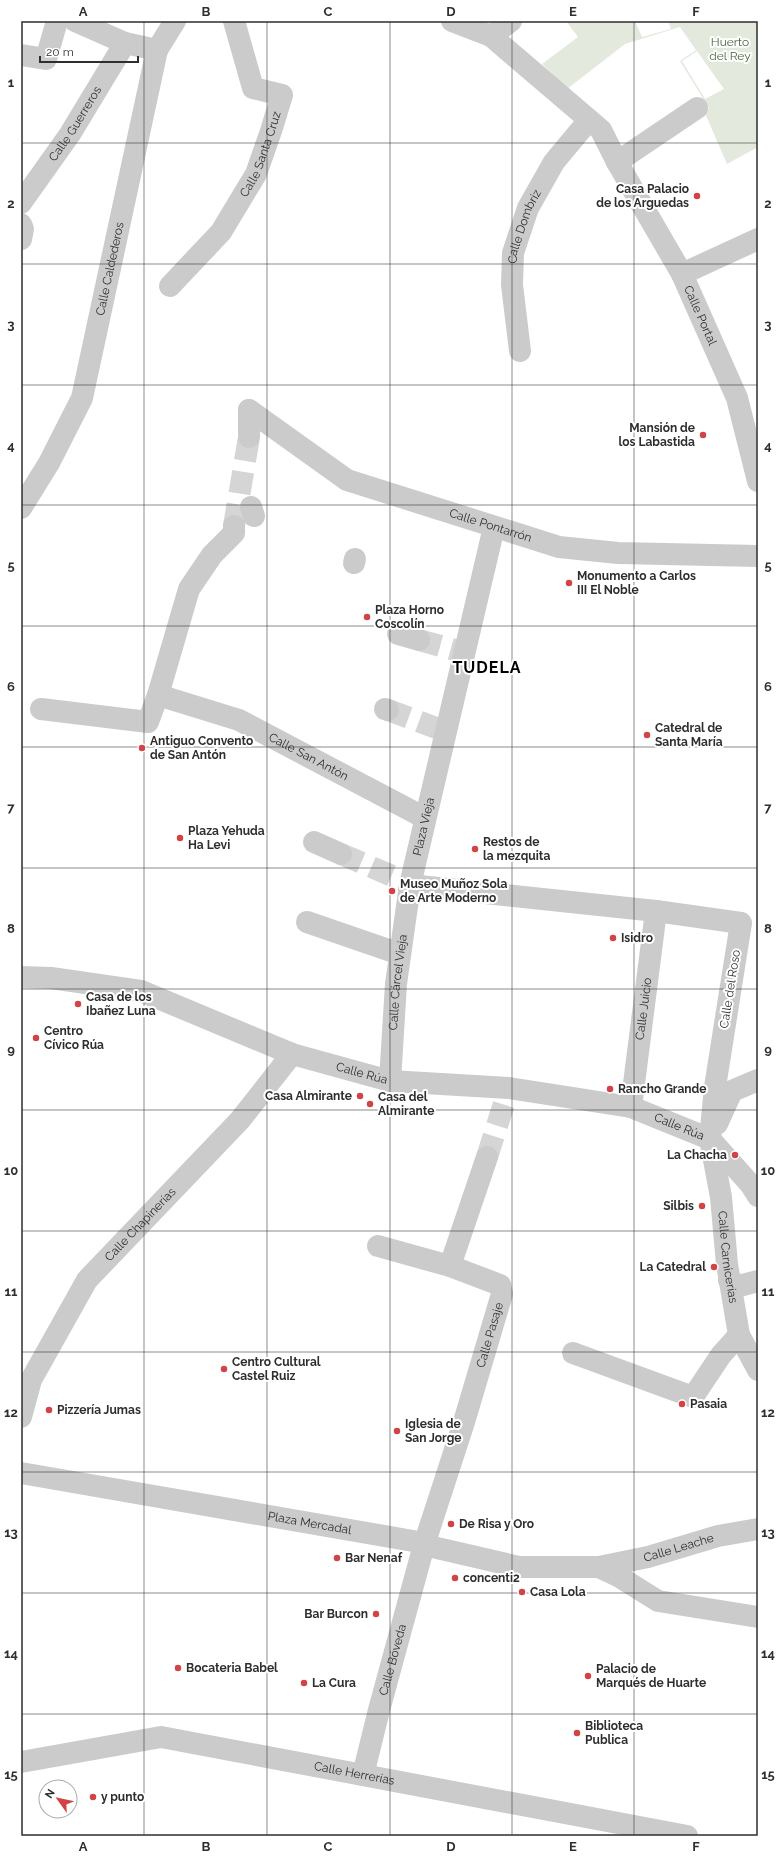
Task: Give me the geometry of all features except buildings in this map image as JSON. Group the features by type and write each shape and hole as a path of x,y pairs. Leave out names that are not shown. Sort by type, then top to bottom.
{"street":[{"path":"21,55 46,59 57,21"},
{"path":"75,21 126,43 157,50"},
{"name":"Calle Caldederos","path":"21,508 49,463 82,398 157,50 175,21"},
{"name":"Calle Santa Cruz","path":"170,286 221,232 256,174 282,95 253,88 234,21"},
{"name":"Calle Portal","path":"452,21 491,36 601,130 617,162 682,274 737,398 758,481"},
{"path":"475,21 491,36 511,21"},
{"name":"Calle Guerreros","path":"21,203 70,134 126,43"},
{"path":"617,162 697,108"},
{"name":"Calle Dombriz","path":"520,351 512,285 513,253 532,202 554,162 589,120"},
{"path":"21,224 23,229 21,239"},
{"path":"682,274 758,239"},
{"name":"Calle Pontarrón","path":"249,437 249,410 347,480 379,493 559,547 618,553 758,556"},
{"path":"41,709 148,722 158,695 189,589 212,555 234,533 234,526"},
{"name":"Plaza Vieja","path":"407,883 425,818 460,651 494,527"},
{"path":"398,634 419,640"},
{"name":"Calle San Antón","path":"158,695 239,720 425,818"},
{"path":"314,842 341,854"},
{"path":"407,883 656,911"},
{"name":"Calle Cárcel Vieja","path":"390,1081 396,984 407,883"},
{"name":"Calle Juicio","path":"631,1107 656,911"},
{"name":"Calle del Roso","path":"656,911 741,923 715,1087 710,1139"},
{"path":"307,922 400,954"},
{"name":"Calle Rúa","path":"21,977 51,978 141,991 292,1054 390,1081 509,1088 631,1107 710,1139"},
{"name":"Calle Chapinerías","path":"21,1416 31,1380 87,1280 240,1120 292,1054"},
{"path":"758,1080 732,1091 710,1139 752,1185 758,1196"},
{"name":"Calle Carnicerías","path":"710,1139 721,1197 730,1280 739,1335 758,1370"},
{"path":"378,1246 450,1266 487,1157"},
{"name":"Calle Pasaje","path":"424,1545 464,1422 502,1294 500,1285 450,1266"},
{"path":"730,1280 739,1286 758,1281"},
{"path":"573,1353 693,1397 721,1355 739,1335"},
{"name":"Plaza Mercadal","path":"21,1473 405,1539 424,1545 519,1567 599,1567"},
{"name":"Calle Leache","path":"599,1567 648,1557 718,1536 758,1529"},
{"name":"Calle Bóveda","path":"364,1775 379,1710 424,1545"},
{"path":"599,1567 618,1576 658,1601 758,1617"},
{"name":"Calle Herrerías","path":"21,1762 161,1737 687,1836"}],"green space":[{"name":"Huerto del Rey","path":"566,21 635,21 642,37 671,29 668,21 758,21 758,147 727,164 704,111 709,108 680,61 696,50 680,27 625,44 567,89 542,64 578,37","holes":["697,51 724,89 705,99 682,61"]}],"tunnel":[{"path":"234,526 249,437"},
{"path":"419,640 455,650"},
{"path":"388,710 439,729"},
{"path":"341,854 404,881"},
{"path":"487,1157 509,1088"}],"place":[{"name":"Casa Palacio de los Arguedas","path":"697,196"},
{"name":"Mansión de los Labastida","path":"703,435"},
{"name":"Monumento a Carlos III El Noble","path":"569,583"},
{"name":"Plaza Horno Coscolín","path":"367,617"},
{"name":"Catedral de Santa María","path":"647,735"},
{"name":"Antiguo Convento de San Antón","path":"142,748"},
{"name":"Plaza Yehuda Ha Levi","path":"180,838"},
{"name":"Restos de la mezquita","path":"475,849"},
{"name":"Museo Muñoz Sola de Arte Moderno","path":"392,891"},
{"name":"Isidro","path":"613,938"},
{"name":"Casa de los Ibañez Luna","path":"78,1004"},
{"name":"Centro Cívico Rúa","path":"36,1038"},
{"name":"Rancho Grande","path":"610,1089"},
{"name":"Casa Almirante","path":"360,1096"},
{"name":"Casa del Almirante","path":"370,1104"},
{"name":"La Chacha","path":"735,1155"},
{"name":"Silbis","path":"702,1206"},
{"name":"La Catedral","path":"714,1267"},
{"name":"Centro Cultural Castel Ruiz","path":"224,1369"},
{"name":"Pasaia","path":"682,1404"},
{"name":"Pizzería Jumas","path":"49,1410"},
{"name":"Iglesia de San Jorge","path":"397,1431"},
{"name":"De Risa y Oro","path":"451,1524"},
{"name":"Bar Nenaf","path":"337,1558"},
{"name":"concenti2","path":"455,1578"},
{"name":"Casa Lola","path":"522,1592"},
{"name":"Bar Burcon","path":"376,1614"},
{"name":"Bocateria Babel","path":"178,1668"},
{"name":"Palacio de Marqués de Huarte","path":"588,1676"},
{"name":"La Cura","path":"304,1683"},
{"name":"Biblioteca Publica","path":"577,1733"},
{"name":"y punto","path":"93,1797"}],"district":[{"name":"TUDELA","path":"487,667"}]}
